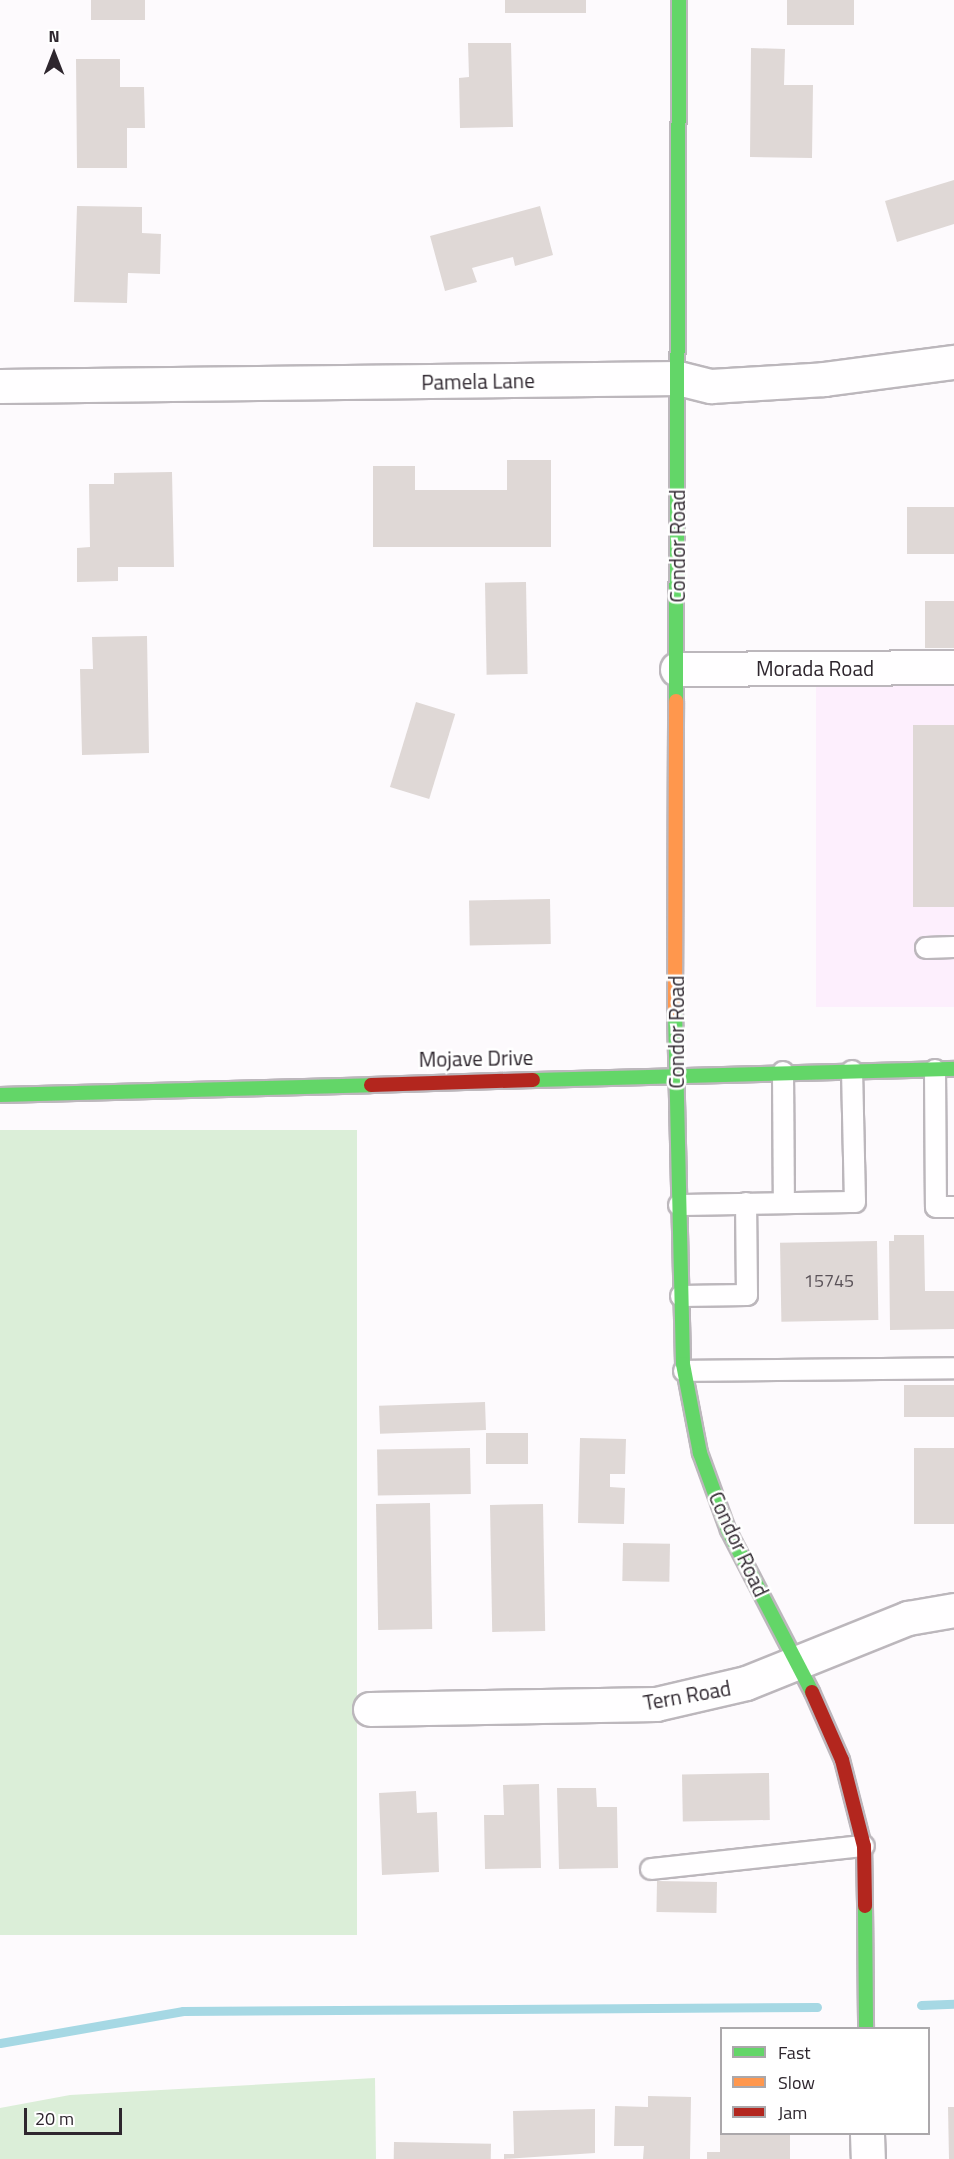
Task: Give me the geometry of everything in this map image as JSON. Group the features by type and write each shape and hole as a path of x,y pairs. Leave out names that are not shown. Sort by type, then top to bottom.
{"street":[{"name":"Condor Road","path":"679,0 675,1074 684,1371 700,1454 728,1530 799,1662 842,1760 864,1846 866,2027"},
{"name":"Pamela Lane","path":"0,386 678,378 711,387 824,380 954,362"},
{"name":"Morada Road","path":"677,669 954,667"},
{"name":"Mojave Drive","path":"0,1095 675,1074 945,1069"},
{"name":"Tern Road","path":"370,1709 656,1704 746,1683 908,1618 954,1610"},
{"path":"867,2135 868,2159"}],"lane":[{"path":"926,948 954,947"},
{"path":"945,1069 936,1207 954,1207"},
{"path":"679,1204 855,1202 852,1071"},
{"path":"783,1072 784,1203"},
{"path":"681,1296 747,1295 746,1203"},
{"path":"684,1371 954,1368"},
{"path":"651,1869 864,1846"}],"shaded area":[{"path":"816,684 954,684 954,1007 816,1007"}],"green space":[{"path":"0,1130 357,1130 357,1935 0,1935"},
{"path":"375,2078 376,2159 0,2159 0,2108 70,2095"}],"building":[{"path":"91,0 145,0 145,20 91,20"},
{"path":"505,0 586,0 586,13 505,13"},
{"path":"787,0 854,0 854,25 787,25"},
{"path":"468,43 511,43 513,127 460,128 459,78 469,77"},
{"path":"751,48 785,49 784,85 813,85 812,158 750,157"},
{"path":"76,59 120,59 120,87 144,87 145,128 127,128 127,168 77,168"},
{"path":"954,180 954,224 897,242 885,201"},
{"path":"77,206 142,207 142,233 161,234 160,274 128,273 127,303 74,302"},
{"path":"540,206 553,255 515,266 513,257 472,268 477,282 445,291 430,236"},
{"path":"507,460 551,460 551,547 373,547 373,466 415,466 415,490 507,490"},
{"path":"172,472 174,567 118,567 118,581 77,582 77,548 90,547 89,484 114,484 114,473"},
{"path":"907,507 954,507 954,554 907,554"},
{"path":"526,582 528,674 487,675 485,583"},
{"path":"925,601 954,601 954,648 925,648"},
{"path":"147,636 149,753 82,755 80,669 93,669 92,637"},
{"path":"416,702 455,714 429,799 390,787"},
{"path":"913,725 954,725 954,907 913,907"},
{"path":"550,899 551,944 470,945 469,900"},
{"path":"894,1235 924,1235 925,1291 954,1291 954,1329 890,1330 889,1241 894,1241"},
{"path":"877,1241 878,1320 781,1322 780,1243"},
{"path":"904,1385 954,1385 954,1417 904,1417"},
{"path":"485,1402 486,1430 380,1434 379,1406"},
{"path":"486,1433 528,1433 528,1464 486,1464"},
{"path":"580,1438 626,1439 625,1474 610,1474 610,1487 625,1488 624,1524 578,1523"},
{"path":"470,1448 471,1494 378,1496 377,1450"},
{"path":"914,1448 954,1448 954,1524 914,1524"},
{"path":"430,1503 432,1629 378,1630 376,1504"},
{"path":"543,1504 545,1631 492,1632 490,1505"},
{"path":"623,1543 670,1544 669,1582 622,1581"},
{"path":"769,1773 770,1820 683,1822 682,1775"},
{"path":"539,1784 541,1868 485,1869 484,1815 504,1815 503,1785"},
{"path":"557,1788 596,1788 597,1807 617,1807 618,1868 559,1869"},
{"path":"416,1791 417,1813 437,1812 439,1872 382,1875 379,1793"},
{"path":"657,1881 717,1882 716,1913 656,1912"},
{"path":"648,2096 691,2097 690,2159 643,2159 644,2146 614,2146 615,2106 648,2107"},
{"path":"948,2107 954,2107 954,2159 949,2159"},
{"path":"595,2109 595,2153 504,2159 504,2154 514,2154 513,2111"},
{"path":"720,2135 790,2135 790,2159 707,2159 707,2152 720,2152"},
{"path":"394,2142 491,2144 491,2159 394,2159"}],"waterway":[{"path":"921,2005 954,2004"},
{"path":"0,2043 183,2011 817,2007"}],"traffic: fast":[{"path":"676,701 679,0"},
{"path":"675,1011 683,1364 700,1453 728,1530 812,1692"},
{"path":"533,1080 954,1069"},
{"path":"0,1095 371,1085"},
{"path":"865,1906 866,2027"}],"traffic: slow":[{"path":"675,1011 676,701"}],"traffic: jam":[{"path":"371,1085 533,1080"},
{"path":"812,1692 842,1760 864,1846 865,1906"}]}
